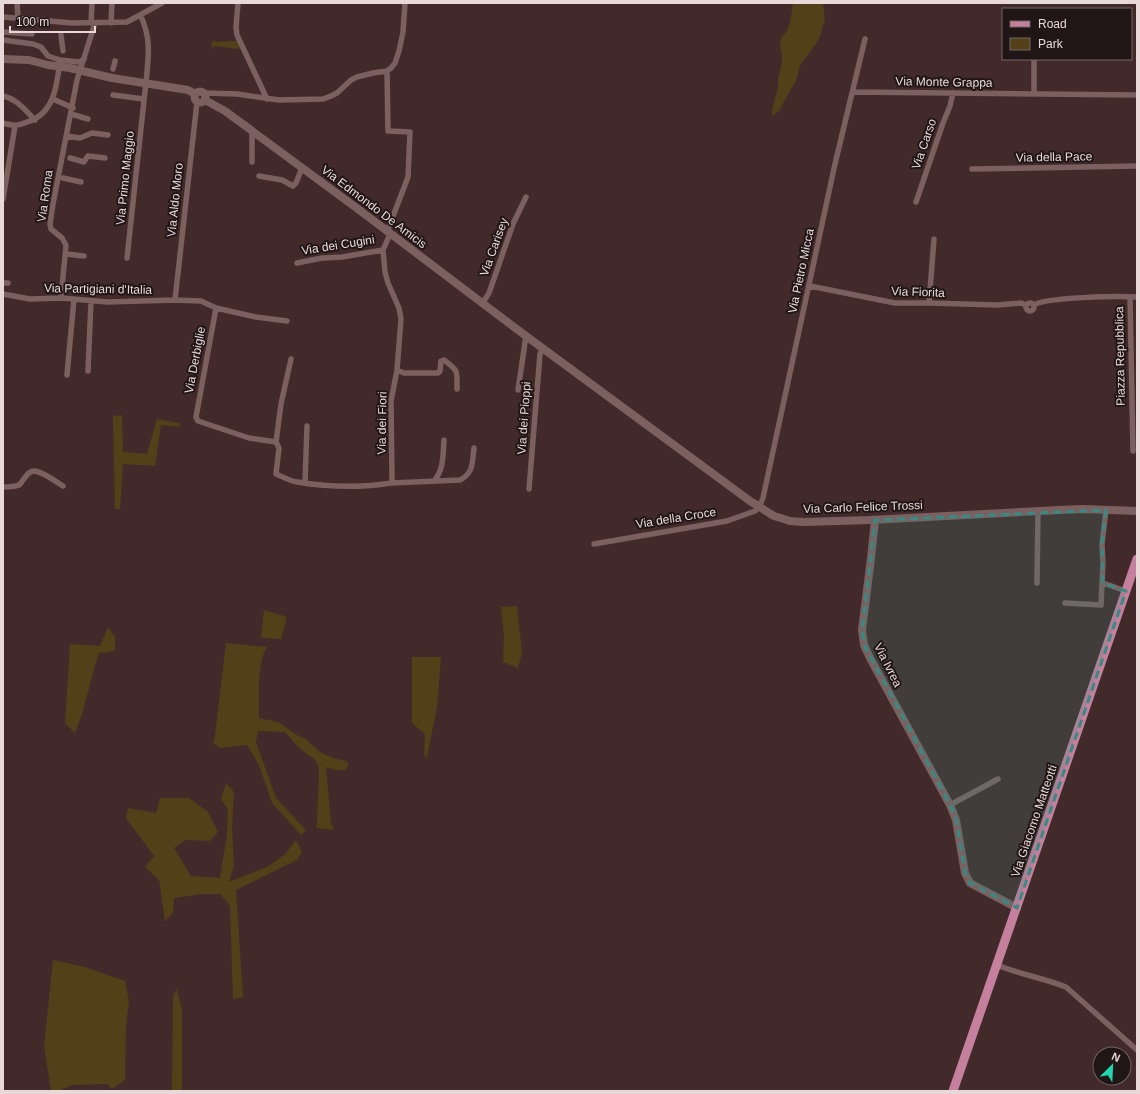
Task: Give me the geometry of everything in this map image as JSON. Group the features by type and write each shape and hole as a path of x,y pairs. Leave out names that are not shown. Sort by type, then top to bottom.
{"main road":[{"name":"Via Giacomo Matteotti","path":"953,1091 1137,559"}],"street":[{"path":"17,3 18,18"},
{"path":"92,3 93,24"},
{"path":"111,23 112,3"},
{"path":"3,17 93,24 127,22 141,16 162,3"},
{"path":"238,3 236,27 237,35 267,98"},
{"path":"200,97 238,94 279,100 323,99 337,93 357,76 387,71 395,63 399,51 403,32 405,3"},
{"name":"Via Primo Maggio","path":"127,258 149,46 146,28 141,16"},
{"name":"Via Roma","path":"61,298 66,245 62,238 51,229 50,224 65,157 67,136 78,80 93,24"},
{"path":"3,32 32,34"},
{"path":"3,123 15,126 35,120 44,113 53,99 61,58 61,35"},
{"name":"Via Pietro Micca","path":"759,507 763,498 810,286 835,164 865,39"},
{"path":"3,40 33,44 41,47 48,56 79,62 84,59"},
{"name":"Via Edmondo De Amicis","path":"3,59 23,59 41,63 61,58 81,70 112,74 146,83 188,90 225,112 302,168 482,304 590,383"},
{"path":"1034,60 1034,94"},
{"path":"112,74 115,61"},
{"path":"382,250 408,176 410,132 388,131 387,71"},
{"name":"Via Monte Grappa","path":"853,92 1137,95"},
{"name":"Via Carso","path":"916,202 950,106 953,93"},
{"path":"3,96 11,98 19,104 35,120"},
{"path":"113,96 144,99"},
{"name":"Via Aldo Moro","path":"175,300 200,97"},
{"path":"53,99 73,108"},
{"path":"72,114 88,119"},
{"path":"3,199 15,126"},
{"path":"252,132 252,162"},
{"path":"67,136 80,138 92,133 108,135"},
{"path":"65,157 84,162 88,156 105,158"},
{"name":"Via della Pace","path":"972,169 1137,166"},
{"path":"259,176 282,180 293,186 296,183 302,168"},
{"path":"60,178 81,182"},
{"name":"Via Carisey","path":"482,304 489,293 513,224 526,197"},
{"path":"929,303 934,239"},
{"name":"Via dei Cugini","path":"297,263 382,250"},
{"name":"Via dei Fiori","path":"382,250 388,283 399,308 401,319 397,370 391,401 391,483"},
{"path":"66,254 84,256"},
{"name":"Via Fiorita","path":"810,286 895,303 997,305 1021,303 1026,305 1026,308 1029,311 1033,310 1034,305 1038,302 1044,301 1080,298 1130,297"},
{"name":"Via Partigiani d'Italia","path":"3,294 30,299 61,298 108,302 175,300 201,301 216,308 256,317 287,321"},
{"path":"1130,297 1137,297"},
{"name":"Piazza Repubblica","path":"1130,297 1132,415 1135,437 1133,452"},
{"path":"67,375 74,299"},
{"path":"88,372 91,301"},
{"name":"Via Derbiglie","path":"216,308 196,417 198,421 249,438 276,442"},
{"path":"518,390 526,336"},
{"name":"Via dei Pioppi","path":"529,489 540,354 543,348"},
{"path":"291,359 281,404 276,442 279,448 276,474 296,482 334,486 460,480 471,470 474,448"},
{"path":"397,370 404,373 438,373 440,371 441,361 444,360 457,372 457,389"},
{"name":"Via Carlo Felice Trossi","path":"590,383 759,507 774,516 790,521 875,520 1038,510 1082,509 1137,511"},
{"path":"305,483 306,426"},
{"path":"434,481 439,475 442,467 444,440"},
{"path":"3,487 20,484 28,474 35,471 63,486"},
{"name":"Via della Croce","path":"594,544 727,521 748,514 759,507"},
{"path":"1037,583 1038,510"},
{"path":"1065,603 1101,605 1104,563 1102,544 1106,510"},
{"name":"Via Ivrea","path":"875,520 872,558 862,630 864,646 950,805 956,820 965,873 970,883 1017,908"},
{"path":"1103,583 1126,591"},
{"path":"950,805 998,779"},
{"path":"997,965 1066,987 1137,1050"}],"highlighted area":[{"path":"1106,510 1102,544 1103,583 1126,591 1017,908 970,883 965,873 956,820 950,805 864,645 862,630 875,520"}],"green space":[{"path":"793,3 823,3 825,20 816,44 800,65 796,81 779,111 772,116 782,63 780,46 781,38 787,31 790,23"},
{"path":"214,40 216,42 237,41 240,49 215,46 212,49 211,44"},
{"path":"122,415 123,452 147,454 157,419 180,423 179,427 161,425 155,466 123,464 120,509 115,509 113,416"},
{"path":"517,606 522,652 518,668 503,662 504,636 501,607"},
{"path":"264,610 287,617 281,639 261,638"},
{"path":"108,627 115,637 115,651 99,653 75,733 65,723 70,644 100,646"},
{"path":"226,643 267,647 260,671 259,718 278,722 297,735 306,739 320,752 333,758 346,761 349,765 345,770 336,770 326,767 331,823 334,830 316,828 318,765 315,760 300,749 285,732 258,731 256,742 276,798 306,830 301,835 272,803 259,765 247,745 220,748 213,743"},
{"path":"412,657 441,657 437,707 427,757 424,756 425,734 412,723"},
{"path":"226,783 234,792 232,828 234,865 229,882 269,866 285,854 296,840 302,852 297,860 236,890 243,997 233,999 230,906 220,894 201,894 174,898 173,913 165,921 159,880 145,867 154,856 126,818 128,808 156,813 160,798 189,798 208,812 218,832 210,841 186,840 174,848 191,876 220,878 227,834 228,810 221,799"},
{"path":"53,960 85,967 125,981 129,1001 126,1026 125,1080 112,1089 107,1084 72,1085 58,1091 51,1091 44,1046"},
{"path":"177,989 182,1010 182,1091 172,1091 173,995"}]}
